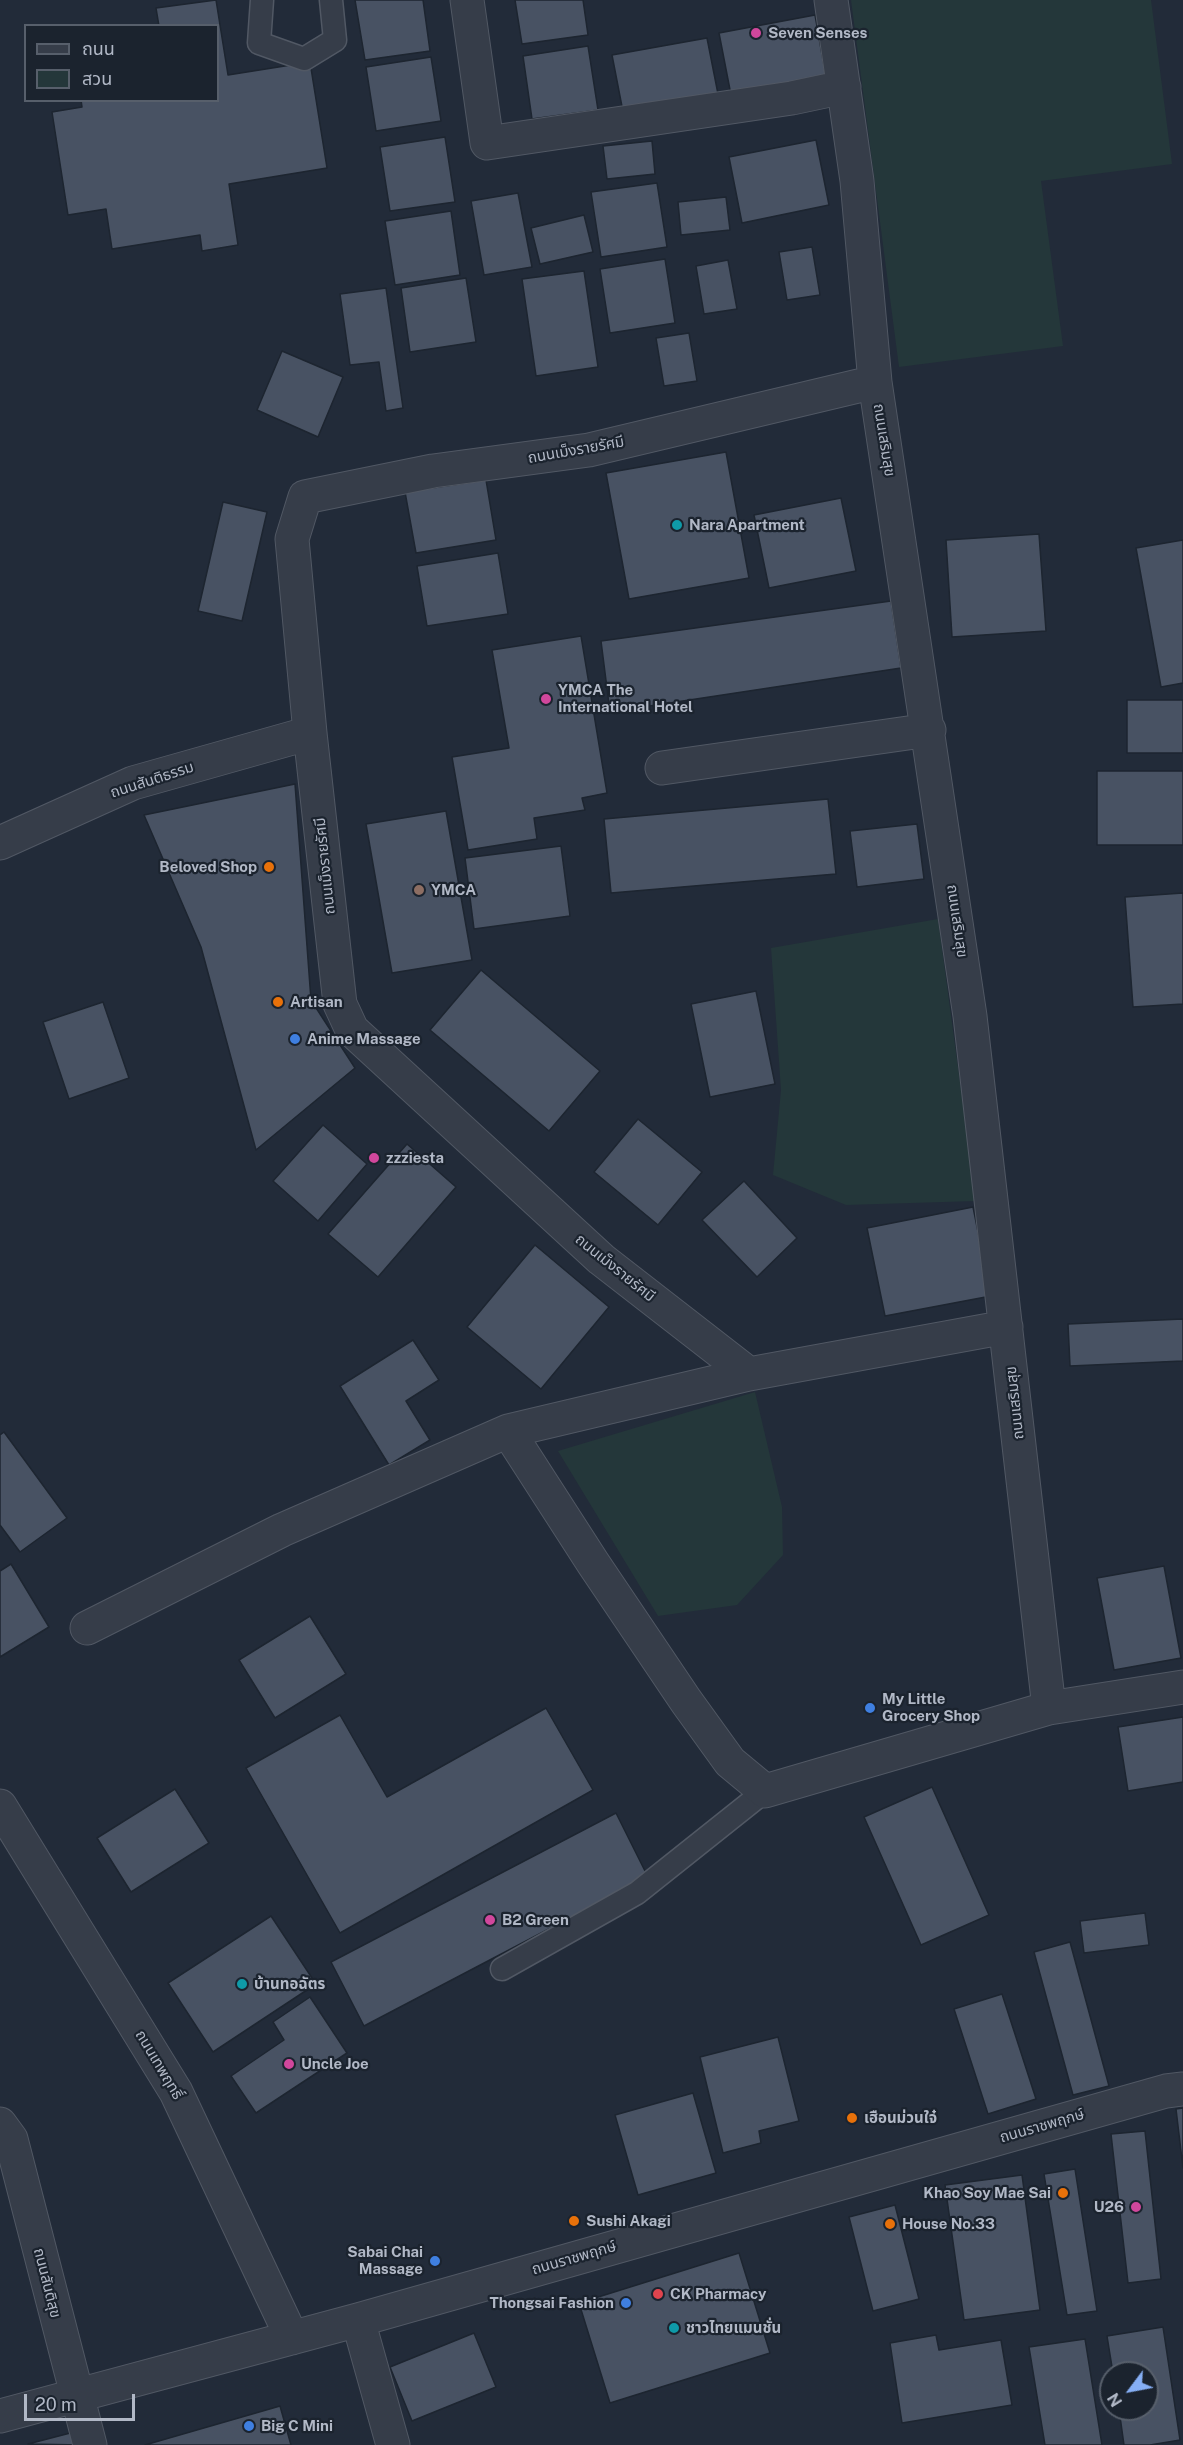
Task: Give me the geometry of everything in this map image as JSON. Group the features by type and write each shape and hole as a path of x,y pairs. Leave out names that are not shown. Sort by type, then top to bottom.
{"street":[{"path":"467,0 487,143 792,98 844,87"},
{"name":"ถนนเสริมสุข","path":"831,0 857,181 875,381 970,1016 1048,1708"},
{"name":"ถนนเม็งรายรัศมี","path":"749,1374 601,1259 352,1030 340,1004 310,733 292,539 305,497 433,471 590,450 875,381"},
{"path":"662,768 929,730"},
{"name":"ถนนสันติธรรม","path":"0,843 133,783 310,733"},
{"path":"87,1628 282,1530 508,1431 749,1374 1006,1327"},
{"path":"508,1431 592,1563 686,1701 730,1762 765,1791 1048,1708 1183,1687"},
{"name":"ถนนเทพฤทธิ์","path":"0,1806 176,2092 292,2338"},
{"name":"ถนนราชพฤกษ์","path":"0,2416 358,2320 1166,2091 1183,2089"},
{"name":"ถนนสันติสุข","path":"0,2124 12,2139 90,2445"},
{"path":"358,2320 393,2445"}],"lane":[{"path":"262,0 260,43 304,59 335,40 331,0"},
{"path":"502,1969 637,1893 765,1791"}],"green space":[{"path":"851,0 1151,0 1172,164 1041,181 1063,346 899,367"},
{"path":"938,919 976,1201 846,1205 773,1175 781,1090 771,948"},
{"path":"755,1392 782,1507 783,1555 737,1605 658,1616 558,1451"}],"building":[{"path":"216,0 228,75 310,62 327,168 229,184 238,245 202,251 200,235 112,249 106,209 68,215 52,112 82,107 81,102 219,102 219,24 159,24 156,8"},
{"path":"355,0 423,0 430,51 365,60"},
{"path":"515,0 583,0 588,35 522,44"},
{"path":"815,15 826,77 731,95 719,33"},
{"path":"707,38 719,99 624,117 612,55"},
{"path":"588,46 598,110 532,119 523,56"},
{"path":"431,57 441,121 376,131 366,67"},
{"path":"445,137 455,202 390,211 380,147"},
{"path":"816,140 829,205 742,223 729,157"},
{"path":"652,141 655,174 607,179 603,146"},
{"path":"657,183 667,247 601,257 591,192"},
{"path":"518,193 532,267 484,275 471,201"},
{"path":"726,197 730,230 681,235 678,202"},
{"path":"451,211 460,275 395,285 385,221"},
{"path":"584,215 593,252 540,264 531,228"},
{"path":"812,247 820,295 787,300 779,252"},
{"path":"665,259 675,323 610,333 600,269"},
{"path":"728,260 737,309 704,314 696,266"},
{"path":"584,271 598,367 536,376 522,279"},
{"path":"466,278 476,342 410,352 401,288"},
{"path":"386,288 403,408 386,411 379,362 350,365 340,294"},
{"path":"689,333 697,381 664,386 656,338"},
{"path":"282,351 343,377 318,437 257,410"},
{"name":"Nara Apartment","path":"726,452 749,578 629,599 606,473"},
{"path":"486,480 496,540 416,553 405,492"},
{"path":"841,498 856,571 769,588 754,515"},
{"path":"223,502 267,512 242,621 198,611"},
{"path":"1039,534 1046,631 952,637 946,540"},
{"path":"1183,540 1183,683 1161,687 1136,548"},
{"path":"498,553 508,614 427,626 417,566"},
{"path":"891,601 901,668 610,712 601,641"},
{"name":"YMCA The International Hotel","path":"581,636 607,793 582,798 585,810 534,818 537,839 468,850 452,757 509,748 492,650"},
{"path":"1127,700 1183,700 1183,753 1127,753"},
{"path":"1097,771 1183,771 1183,845 1097,845"},
{"path":"295,784 311,1000 355,1068 256,1150 201,947 144,815"},
{"path":"828,799 836,874 611,893 604,819"},
{"path":"446,811 472,960 392,973 366,824"},
{"path":"917,824 924,879 857,887 850,831"},
{"path":"561,846 570,916 474,929 465,858"},
{"path":"1183,893 1183,1004 1133,1007 1125,897"},
{"path":"481,970 600,1071 549,1131 430,1030"},
{"path":"756,991 775,1084 710,1097 691,1004"},
{"path":"103,1002 129,1078 69,1099 43,1022"},
{"path":"638,1119 702,1172 658,1225 594,1172"},
{"path":"323,1125 367,1164 318,1221 273,1181"},
{"path":"407,1144 456,1187 378,1277 328,1234"},
{"path":"744,1181 797,1238 757,1277 702,1220"},
{"path":"973,1207 991,1296 885,1316 867,1228"},
{"path":"535,1245 609,1307 541,1389 467,1327"},
{"path":"1183,1319 1183,1361 1070,1366 1068,1324"},
{"path":"413,1340 439,1380 406,1401 430,1440 389,1465 340,1386"},
{"path":"4,1432 67,1518 20,1552 0,1525 0,1435"},
{"path":"11,1564 49,1627 0,1657 0,1571"},
{"path":"1164,1566 1181,1658 1114,1670 1097,1578"},
{"path":"310,1616 346,1674 275,1718 239,1660"},
{"path":"546,1708 593,1790 340,1933 246,1768 340,1715 387,1797"},
{"path":"1183,1717 1183,1782 1128,1791 1118,1727"},
{"path":"932,1787 989,1915 921,1945 864,1817"},
{"path":"175,1789 209,1843 131,1892 97,1838"},
{"name":"B2 Green","path":"616,1813 648,1877 364,2026 331,1962"},
{"path":"1145,1913 1149,1945 1084,1953 1080,1921"},
{"name":"บ้านทอฉัตร","path":"271,1916 316,1984 213,2052 168,1983"},
{"path":"1070,1942 1109,2086 1073,2095 1034,1952"},
{"path":"1002,1994 1036,2099 988,2114 954,2009"},
{"name":"Uncle Joe","path":"310,1997 347,2053 256,2113 231,2076 284,2040 273,2022"},
{"path":"778,2037 799,2121 759,2131 761,2143 723,2153 700,2057"},
{"path":"693,2093 716,2173 638,2195 615,2115"},
{"path":"1183,2108 1183,2168 1176,2109"},
{"name":"U26","path":"1145,2131 1161,2279 1128,2283 1111,2134"},
{"path":"1075,2169 1097,2311 1067,2315 1044,2174"},
{"path":"1022,2175 1040,2310 964,2320 945,2185"},
{"path":"895,2205 919,2299 873,2311 849,2217"},
{"name":"ชาวไทยแมนชั่น","path":"739,2253 770,2353 610,2403 579,2303"},
{"path":"1163,2327 1180,2440 1150,2445 1124,2445 1121,2421 1159,2421 1159,2361 1111,2361 1107,2336"},
{"path":"474,2333 496,2387 412,2421 390,2367"},
{"path":"936,2335 939,2350 1001,2340 1012,2405 902,2423 890,2343"},
{"path":"1085,2339 1102,2445 1045,2445 1029,2347"},
{"name":"Big C Mini","path":"280,2406 291,2445 145,2445"},
{"path":"78,2431 82,2445 28,2444"}],"place":[{"name":"Seven Senses","path":"756,33"},
{"name":"Nara Apartment","path":"677,525"},
{"name":"YMCA The International Hotel","path":"546,699"},
{"name":"Beloved Shop","path":"269,867"},
{"name":"YMCA","path":"419,890"},
{"name":"Artisan","path":"278,1002"},
{"name":"Anime Massage","path":"295,1039"},
{"name":"zzziesta","path":"374,1158"},
{"name":"My Little Grocery Shop","path":"870,1708"},
{"name":"B2 Green","path":"490,1920"},
{"name":"บ้านทอฉัตร","path":"242,1984"},
{"name":"Uncle Joe","path":"289,2064"},
{"name":"เฮือนม่วนใจ๋","path":"852,2118"},
{"name":"Khao Soy Mae Sai","path":"1063,2193"},
{"name":"U26","path":"1136,2207"},
{"name":"Sushi Akagi","path":"574,2221"},
{"name":"House No.33","path":"890,2224"},
{"name":"Sabai Chai Massage","path":"435,2261"},
{"name":"CK Pharmacy","path":"658,2294"},
{"name":"Thongsai Fashion","path":"626,2303"},
{"name":"ชาวไทยแมนชั่น","path":"674,2328"},
{"name":"Big C Mini","path":"249,2426"}]}
